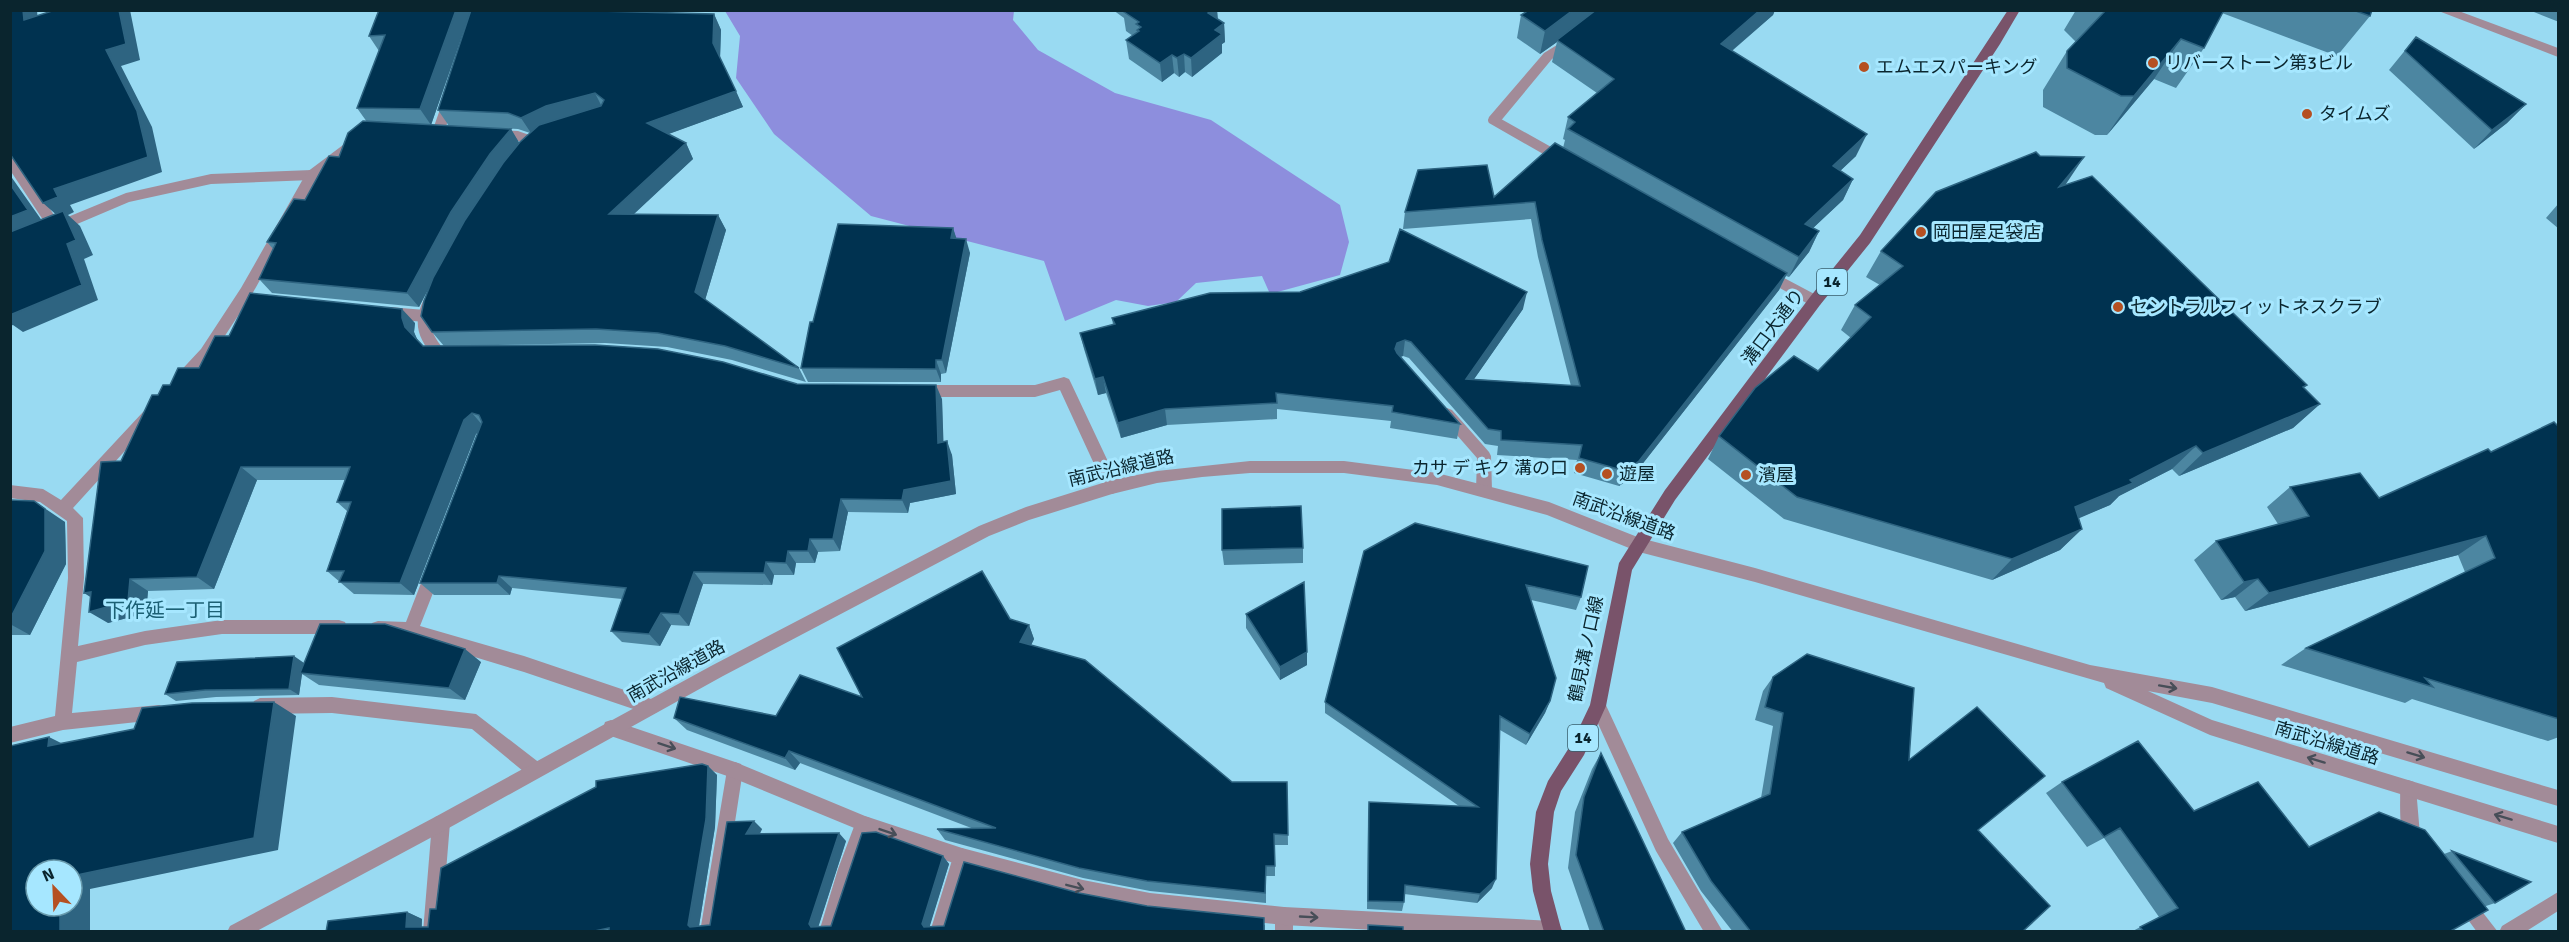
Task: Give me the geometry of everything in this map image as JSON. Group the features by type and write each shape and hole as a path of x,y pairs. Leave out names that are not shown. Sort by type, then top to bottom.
{"main road":[{"name":"溝口大通り","path":"1639,545 1670,495 1815,301 1865,239 1996,41 2014,10"},
{"name":"鶴見溝ノ口線","path":"1553,931 1542,891 1539,864 1545,812 1554,787 1578,749 1598,706 1625,568 1639,545"}],"street":[{"path":"2442,10 2559,53"},
{"path":"1576,167 1494,120 1548,56 1585,30"},
{"path":"438,132 452,89"},
{"path":"484,134 518,136 529,146 548,130"},
{"path":"63,509 206,353 248,299 312,175 363,136"},
{"path":"10,159 51,230 126,198 211,179 312,175"},
{"path":"1753,266 1815,301"},
{"path":"434,290 422,325 426,340 440,354 463,353"},
{"path":"379,312 424,316"},
{"path":"908,391 1035,391 1064,383 1112,487"},
{"path":"1439,406 1484,456 1484,490"},
{"name":"南武沿線道路","path":"236,932 441,823 611,728 984,531 1026,514 1112,487 1157,477 1202,471 1298,466 1344,467 1391,471 1484,490 1549,509 1639,545 1755,575 2090,673 2212,695 2559,798"},
{"path":"10,491 43,496 75,518 76,578 63,722"},
{"path":"411,630 439,554"},
{"path":"69,656 146,638 222,627 402,628 524,664 651,707"},
{"name":"南武沿線道路","path":"2090,673 2210,727 2559,835"},
{"path":"239,707 332,705 476,722 535,770"},
{"path":"1598,706 1662,845 1714,932"},
{"path":"10,735 63,722 180,711"},
{"path":"611,728 735,770 864,824 962,857 1083,889 1284,924 1553,931"},
{"path":"709,932 735,770"},
{"path":"2408,788 2412,838 2426,855"},
{"path":"432,932 441,823"},
{"path":"828,932 847,869 864,824"},
{"path":"939,932 962,857"},
{"path":"2454,889 2488,932"},
{"path":"2508,932 2559,901"}],"shaded area":[{"path":"725,11 1014,11 1013,20 1038,50 1115,93 1211,120 1340,205 1349,242 1340,275 1270,294 1262,276 1196,283 1176,302 1148,306 1116,300 1065,321 1044,261 871,216 774,134 736,78 740,36"}],"building":[{"path":"10,10 23,10 24,20 55,10 119,10 126,44 106,50 137,111 148,157 54,189 58,197 43,203 10,154"},
{"path":"379,10 456,10 420,109 357,108 385,35 369,36"},
{"path":"471,10 714,14 713,43 736,91 647,123 686,143 609,214 718,215 695,292 799,368 725,346 658,333 596,329 432,332 421,316 433,278 465,220 503,163 520,142 539,125 601,106 604,100 595,93 546,106 521,118 508,113 438,110"},
{"path":"1126,10 1212,10 1208,13 1224,23 1215,30 1222,34 1191,58 1184,54 1177,58 1172,55 1160,63 1126,40 1141,27 1136,24 1139,22 1124,12"},
{"path":"1529,10 1573,10 1545,31 1521,15"},
{"path":"1596,10 1760,10 1721,44 1867,134 1833,166 1853,179 1805,224 1819,231 1799,257 1568,129 1575,122 1568,117 1614,79 1557,40"},
{"name":"リバーストーン第3ビル","path":"2106,10 2224,10 2204,48 2181,39 2134,96 2121,96 2067,68 2067,51"},
{"path":"2353,10 2372,10 2370,16"},
{"path":"2416,37 2526,104 2492,130 2405,51"},
{"path":"363,121 511,129 490,154 451,212 407,293 259,279 276,243 267,242 294,199 305,200 329,156 339,157 348,133"},
{"path":"1555,143 1787,273 1639,461 1625,471 1579,458 1582,445 1501,440 1501,431 1488,429 1411,342 1405,340 1397,343 1395,349 1397,353 1460,424 1392,412 1393,406 1276,393 1277,403 1165,409 1118,423 1103,377 1095,379 1080,333 1115,324 1112,318 1210,293 1300,292 1389,262 1400,229 1527,292 1466,379 1580,386 1542,240 1535,202 1405,212 1418,170 1487,165 1494,197"},
{"path":"2036,152 2040,156 2084,157 2059,187 2092,176 2307,385 2303,387 2320,404 2203,453 2196,446 2130,480 2133,483 2075,507 2082,529 2012,559 1797,497 1719,436 1755,388 1794,356 1818,371 1871,317 1855,305 1903,266 1881,251 1936,192"},
{"path":"10,184 28,210 10,217"},
{"path":"63,211 76,240 67,244 82,285 10,315 10,232"},
{"path":"838,224 953,228 951,238 966,239 942,360 936,360 936,369 801,368 810,322 813,322"},
{"path":"250,293 402,309 405,327 423,346 595,345 658,349 723,362 797,384 936,385 938,443 947,441 951,481 904,490 902,500 841,499 833,539 810,539 808,551 788,551 786,563 766,562 764,573 694,572 679,614 661,613 649,634 611,631 626,588 499,576 497,583 420,583 482,422 479,415 472,413 464,420 400,583 339,582 344,571 327,571 351,502 337,502 350,467 241,467 197,577 130,579 128,601 89,612 91,592 84,593 101,462 121,461 152,395 158,395 163,385 170,385 178,368 199,368 215,336 229,336"},
{"path":"2554,422 2559,427 2559,719 2425,678 2433,687 2306,648 2495,558 2486,536 2269,593 2258,579 2244,582 2216,541 2309,516 2290,487 2360,473 2379,498 2488,449 2491,452"},
{"path":"10,500 34,501 45,509 45,551 10,619"},
{"path":"1301,506 1303,548 1222,550 1222,509"},
{"path":"1415,523 1588,566 1581,597 1526,585 1556,678 1550,701 1530,734 1500,716 1496,879 1480,894 1405,885 1404,902 1368,901 1369,802 1478,807 1325,702 1364,551"},
{"path":"982,571 1010,619 1029,625 1020,642 1085,660 1232,782 1287,782 1288,835 1274,834 1275,866 1266,866 1265,893 1147,881 1079,868 937,829 996,828 789,751 785,758 674,718 680,697 776,716 800,675 862,697 837,648"},
{"path":"1304,582 1307,652 1280,667 1246,614"},
{"path":"320,624 385,624 465,649 449,688 300,673"},
{"path":"1807,654 1914,688 1909,760 1977,707 2045,776 1978,830 2050,906 2022,932 1751,932 1711,881 1682,832 1770,794 1783,713 1765,707 1773,677"},
{"path":"294,656 289,689 205,690 165,694 177,662"},
{"path":"274,702 254,838 84,873 84,858 24,858 24,918 60,918 60,931 10,932 10,746 49,737 48,746 134,729 142,708 192,703"},
{"path":"2138,741 2194,811 2258,782 2309,847 2379,812 2425,830 2488,910 2449,932 2144,932 2140,927 2178,908 2120,828 2104,837 2062,782"},
{"path":"1601,753 1686,932 1604,932 1576,855 1584,797"},
{"path":"702,764 708,766 706,819 688,925 690,927 710,925 727,822 754,821 746,834 839,833 809,924 811,927 831,926 862,833 876,832 943,856 922,924 924,927 944,926 964,862 1079,893 1147,906 1264,918 1264,932 609,932 609,928 590,932 326,932 328,921 407,912 406,927 428,927 430,909 436,909 441,868 596,787 596,781"},
{"path":"2452,851 2531,882 2495,903"},
{"path":"1368,925 1403,927 1403,932 1368,932"}],"place":[{"name":"リバーストーン第3ビル","path":"2153,63"},
{"name":"エムエスパーキング","path":"1864,67"},
{"name":"タイムズ","path":"2307,114"},
{"name":"岡田屋足袋店","path":"1921,232"},
{"name":"セントラルフィットネスクラブ","path":"2118,307"},
{"name":"カサ デ キク 溝の口","path":"1580,468"},
{"name":"遊屋","path":"1607,474"},
{"name":"濱屋","path":"1746,475"}],"district":[{"name":"下作延一丁目","path":"165,610"}]}
